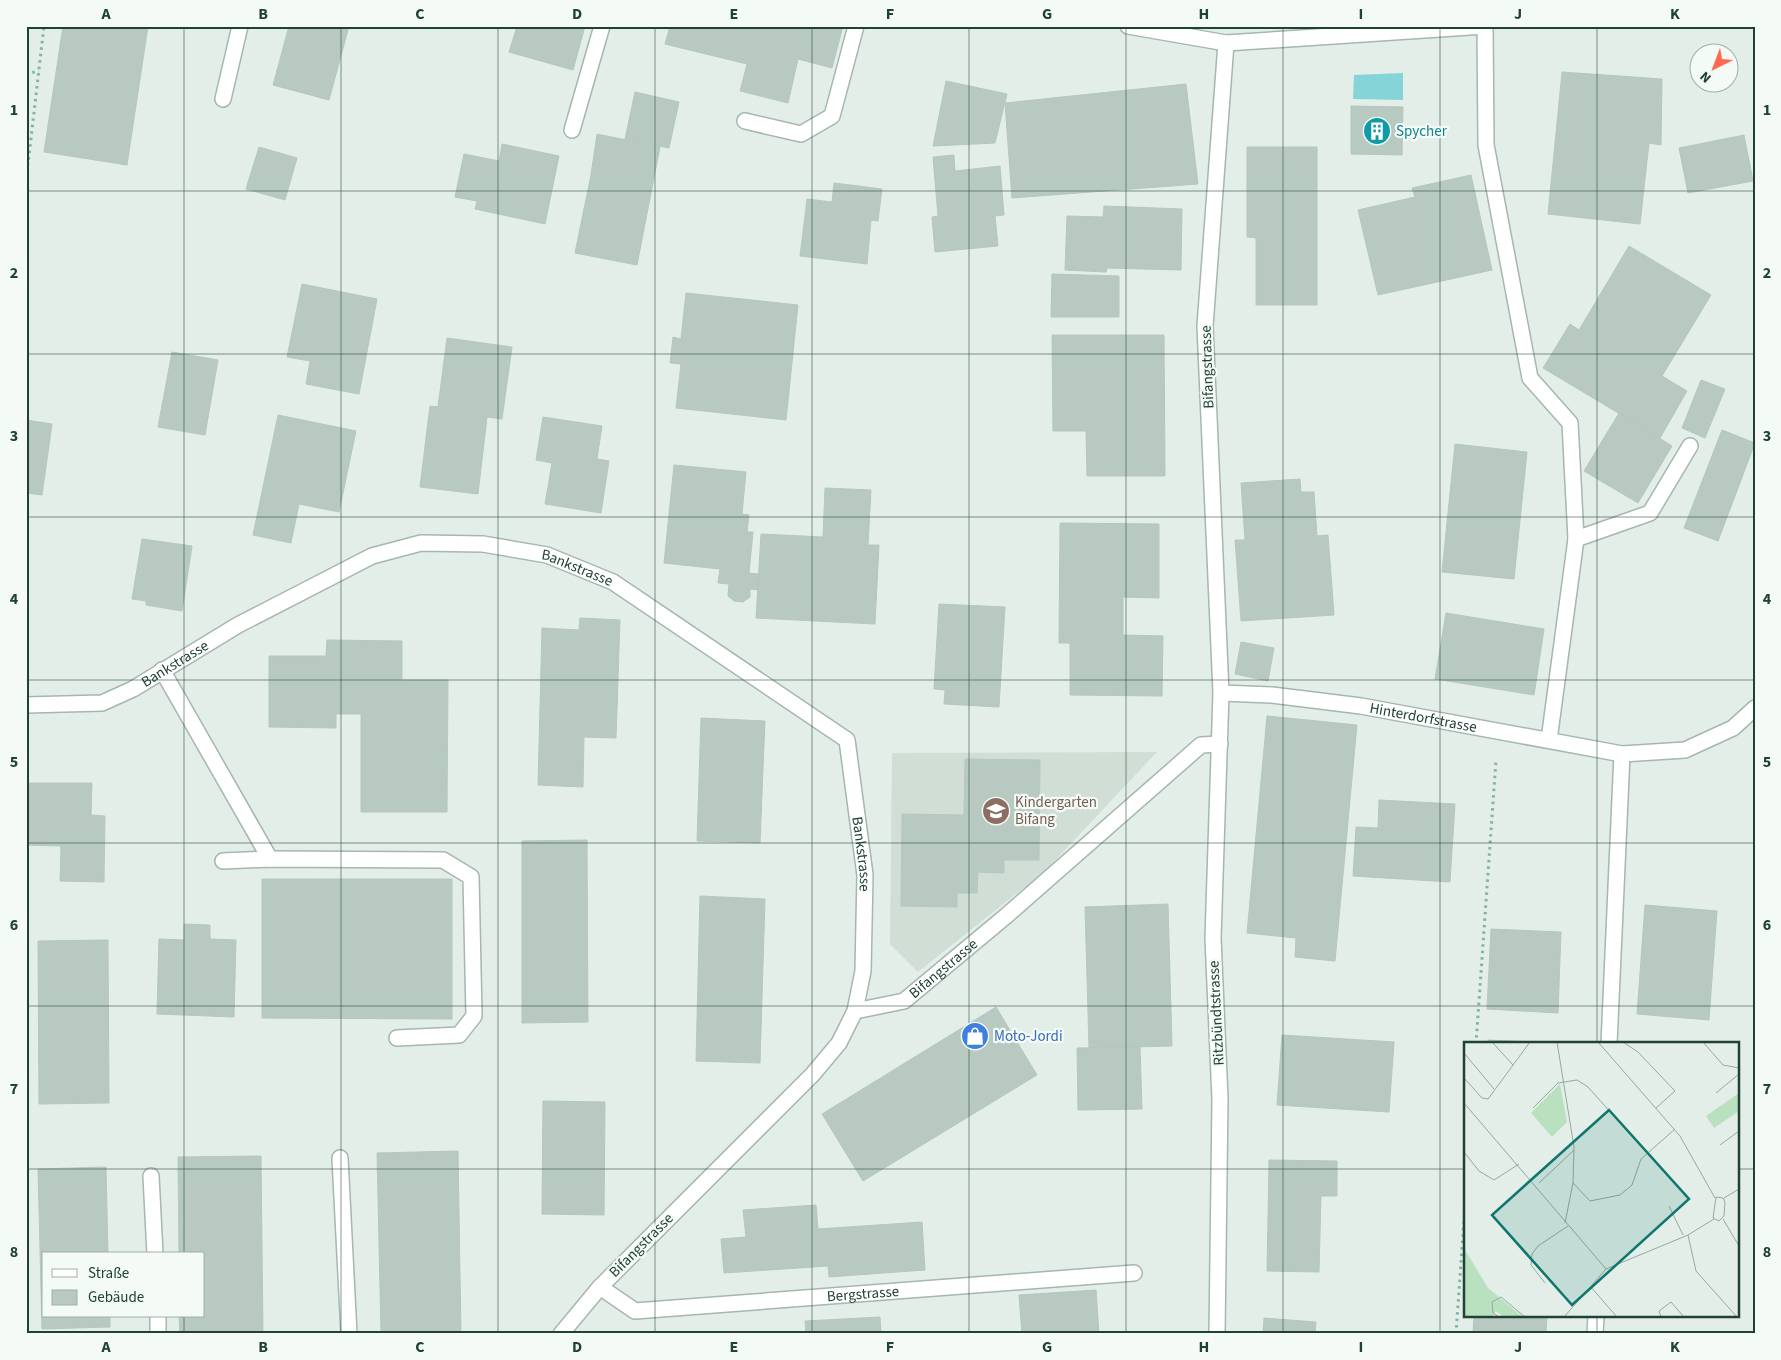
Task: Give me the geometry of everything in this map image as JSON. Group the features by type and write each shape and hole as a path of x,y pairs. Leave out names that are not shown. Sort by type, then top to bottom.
{"street":[{"path":"223,99 240,26"},
{"path":"572,130 602,26"},
{"path":"745,121 801,134 832,116 856,26"},
{"path":"1128,26 1226,43 1485,26 1486,145 1530,378 1570,422 1576,539 1549,740"},
{"name":"Bifangstrasse","path":"1221,693 1205,326 1226,43"},
{"path":"1576,539 1650,512 1690,446"},
{"name":"Bankstrasse","path":"26,704 102,703 133,689 238,625 372,556 421,543 483,544 546,556 613,582 847,740 865,876 863,971 855,1011"},
{"path":"162,670 270,859"},
{"name":"Hinterdorfstrasse","path":"1221,693 1272,695 1361,706 1622,754 1685,750 1733,728 1755,708"},
{"name":"Ritzbündtstrasse","path":"1217,1334 1220,1099 1213,938 1221,693"},
{"name":"Bifangstrasse","path":"561,1334 600,1287 813,1074 839,1043 855,1011 904,1001 1006,916 1201,745 1220,744"},
{"path":"1609,1042 1622,754"},
{"path":"223,861 270,859 443,860 471,877 474,1016 459,1035 397,1038"},
{"path":"340,1158 349,1334"},
{"path":"151,1176 154,1252"},
{"name":"Bergstrasse","path":"600,1287 635,1312 1134,1273"},
{"path":"158,1318 158,1334"},
{"path":"1595,1334 1596,1318"}],"path":[{"path":"26,164 28,164 44,26"},
{"path":"26,74 39,71"},
{"path":"1476,1042 1498,730"},
{"path":"1456,1334 1464,1218"}],"shaded area":[{"name":"Kindergarten Bifang","path":"1157,752 1046,870 918,972 890,944 892,753"}],"water":[{"path":"1403,73 1403,100 1353,99 1354,75"}],"building":[{"path":"63,26 148,26 127,165 44,152"},
{"path":"289,26 349,26 329,100 273,85"},
{"path":"517,26 585,26 573,70 509,52"},
{"path":"670,26 843,26 832,68 798,59 788,103 740,91 747,64 665,44"},
{"path":"1562,72 1662,79 1661,145 1649,143 1640,224 1548,214"},
{"path":"946,81 1007,94 995,143 933,146"},
{"path":"1186,84 1198,184 1012,198 1005,103"},
{"path":"635,92 679,102 669,148 625,139"},
{"name":"Spycher","path":"1351,106 1403,107 1402,155 1351,154"},
{"path":"597,134 660,147 637,265 575,253 591,175"},
{"path":"1744,135 1753,181 1688,193 1679,148"},
{"path":"502,144 559,156 545,224 475,209 477,201 455,197 464,154 499,161"},
{"path":"259,147 297,158 285,200 246,189"},
{"path":"1247,147 1317,147 1317,305 1256,305 1256,238 1247,237"},
{"path":"954,155 955,171 1000,166 1004,215 995,216 998,246 935,252 932,217 938,216 933,157"},
{"path":"1471,175 1492,270 1378,295 1358,210 1415,197 1412,188"},
{"path":"834,183 882,189 878,221 871,220 867,264 800,256 807,199 832,202"},
{"path":"1104,206 1182,209 1181,270 1107,268 1106,272 1065,270 1067,216 1103,217"},
{"path":"1629,246 1711,295 1662,376 1687,391 1660,438 1543,368 1570,324 1579,330"},
{"path":"1052,274 1119,276 1119,317 1051,317"},
{"path":"302,284 377,299 359,394 306,384 310,361 287,357"},
{"path":"686,293 798,305 786,420 676,408 681,364 670,363 673,337 681,339"},
{"path":"1052,335 1164,335 1165,476 1087,476 1086,431 1053,431"},
{"path":"447,338 512,347 502,419 487,417 478,494 420,487 430,406 438,407"},
{"path":"172,352 218,360 205,435 158,427"},
{"path":"1701,380 1725,389 1705,438 1682,428"},
{"path":"1619,413 1672,446 1638,503 1584,471"},
{"path":"278,415 356,431 339,512 299,504 291,543 253,535"},
{"path":"543,417 602,426 597,459 609,461 601,513 545,504 552,463 536,460"},
{"path":"26,420 52,424 42,495 26,493"},
{"path":"1722,430 1755,443 1718,541 1684,528"},
{"path":"1455,444 1527,452 1514,579 1442,572"},
{"path":"674,465 746,472 742,514 749,515 747,532 753,532 749,573 759,574 758,590 750,589 750,597 743,602 734,601 728,596 729,584 718,583 720,569 664,563"},
{"path":"1300,479 1301,492 1314,492 1317,536 1328,535 1334,615 1241,621 1235,540 1245,540 1241,483"},
{"path":"825,488 871,490 868,545 879,545 875,624 756,618 761,534 823,537"},
{"path":"1060,523 1159,524 1159,598 1123,597 1123,635 1163,636 1162,696 1070,695 1070,643 1059,643"},
{"path":"142,539 192,546 182,611 146,605 146,601 132,599"},
{"path":"939,604 1005,607 999,707 944,704 945,690 934,689"},
{"path":"1446,613 1544,629 1534,695 1435,679"},
{"path":"580,618 620,620 616,738 584,737 583,787 538,785 542,628 579,630"},
{"path":"327,640 402,641 402,680 448,680 447,812 361,812 361,714 336,714 336,728 269,727 269,656 326,656"},
{"path":"1241,642 1274,648 1268,681 1235,674"},
{"path":"1267,716 1357,725 1335,961 1295,957 1296,938 1247,933"},
{"path":"701,718 765,721 760,843 697,841"},
{"path":"965,759 1040,760 1039,860 1004,860 1004,873 978,872 977,893 957,893 957,907 901,906 902,814 964,815"},
{"path":"26,783 92,783 91,815 105,816 104,882 60,881 61,846 26,845"},
{"path":"1379,800 1455,804 1450,882 1353,876 1356,827 1378,828"},
{"path":"587,840 588,1022 522,1023 522,841"},
{"path":"262,879 452,879 452,1019 262,1018"},
{"path":"700,896 765,899 760,1063 696,1061"},
{"path":"1168,904 1172,1046 1089,1048 1085,907"},
{"path":"1645,905 1717,911 1709,1020 1637,1014"},
{"path":"184,924 210,925 210,939 236,940 234,1017 157,1014 159,939 184,940"},
{"path":"1491,929 1561,932 1558,1013 1487,1009"},
{"path":"108,940 109,1103 39,1104 38,941"},
{"path":"996,1007 1037,1075 863,1181 822,1114"},
{"path":"1282,1035 1394,1042 1389,1112 1277,1105"},
{"path":"1488,1040 1535,1042 1488,1042"},
{"path":"1140,1047 1142,1109 1078,1110 1077,1048"},
{"path":"543,1101 605,1102 604,1215 542,1214"},
{"path":"458,1151 461,1334 381,1334 377,1153"},
{"path":"261,1156 263,1334 180,1334 179,1318 205,1318 205,1252 179,1252 178,1157"},
{"path":"1269,1160 1337,1161 1337,1196 1321,1196 1319,1272 1267,1271"},
{"path":"106,1167 108,1252 42,1252 42,1318 110,1318 110,1327 42,1329 38,1169"},
{"path":"816,1205 818,1229 922,1222 925,1270 829,1277 828,1266 724,1273 721,1239 746,1237 743,1210"},
{"path":"1096,1290 1099,1334 1022,1334 1019,1295"},
{"path":"880,1317 881,1334 806,1334 805,1321"},
{"path":"1264,1318 1316,1322 1315,1334 1263,1334"},
{"path":"1474,1318 1547,1318 1546,1334 1473,1334"}],"place":[{"name":"Spycher","path":"1377,131"},
{"name":"Kindergarten Bifang","path":"996,811"},
{"name":"Moto-Jordi","path":"975,1036"}]}
